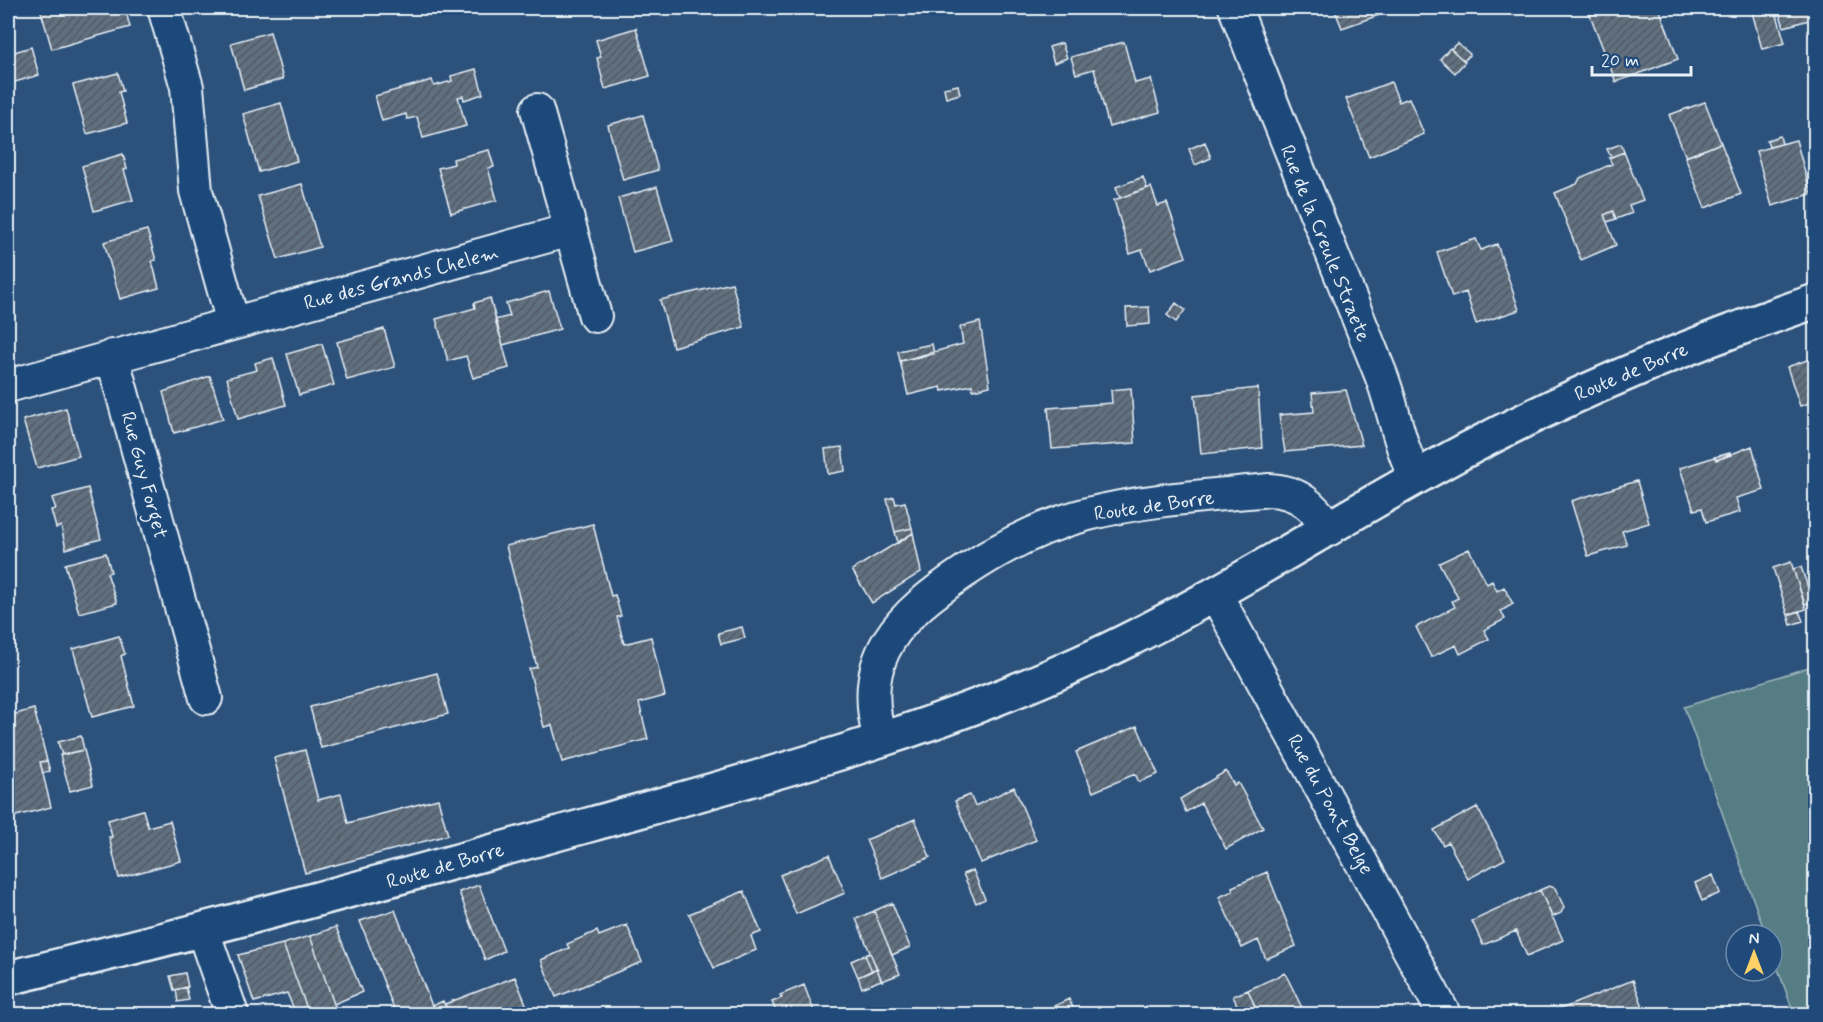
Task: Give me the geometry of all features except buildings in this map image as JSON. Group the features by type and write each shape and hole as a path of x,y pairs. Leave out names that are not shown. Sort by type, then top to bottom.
{"main road":[{"name":"Route de Borre","path":"8,978 203,931 725,787 880,739 1022,688 1082,662 1216,595 1416,478 1544,409 1614,377 1715,336 1815,301"}],"street":[{"path":"164,8 187,87 196,191 232,323"},
{"name":"Rue de la Creule Straete","path":"1235,8 1282,135 1381,377 1405,455 1416,478"},
{"path":"537,110 595,316"},
{"name":"Rue des Grands Chelem","path":"112,356 570,230"},
{"path":"8,386 112,356"},
{"name":"Rue Guy Forget","path":"112,356 206,698"},
{"name":"Route de Borre","path":"880,739 873,715 873,687 882,655 900,624 911,610 942,587 1020,540 1065,520 1131,504 1269,490 1282,491 1306,500 1330,529"},
{"name":"Rue du Pont Belge","path":"1216,595 1444,1014"},
{"path":"203,931 232,1014"}],"green space":[{"path":"1815,665 1815,1014 1794,1014 1783,983 1784,923 1762,923 1684,707"}]}
